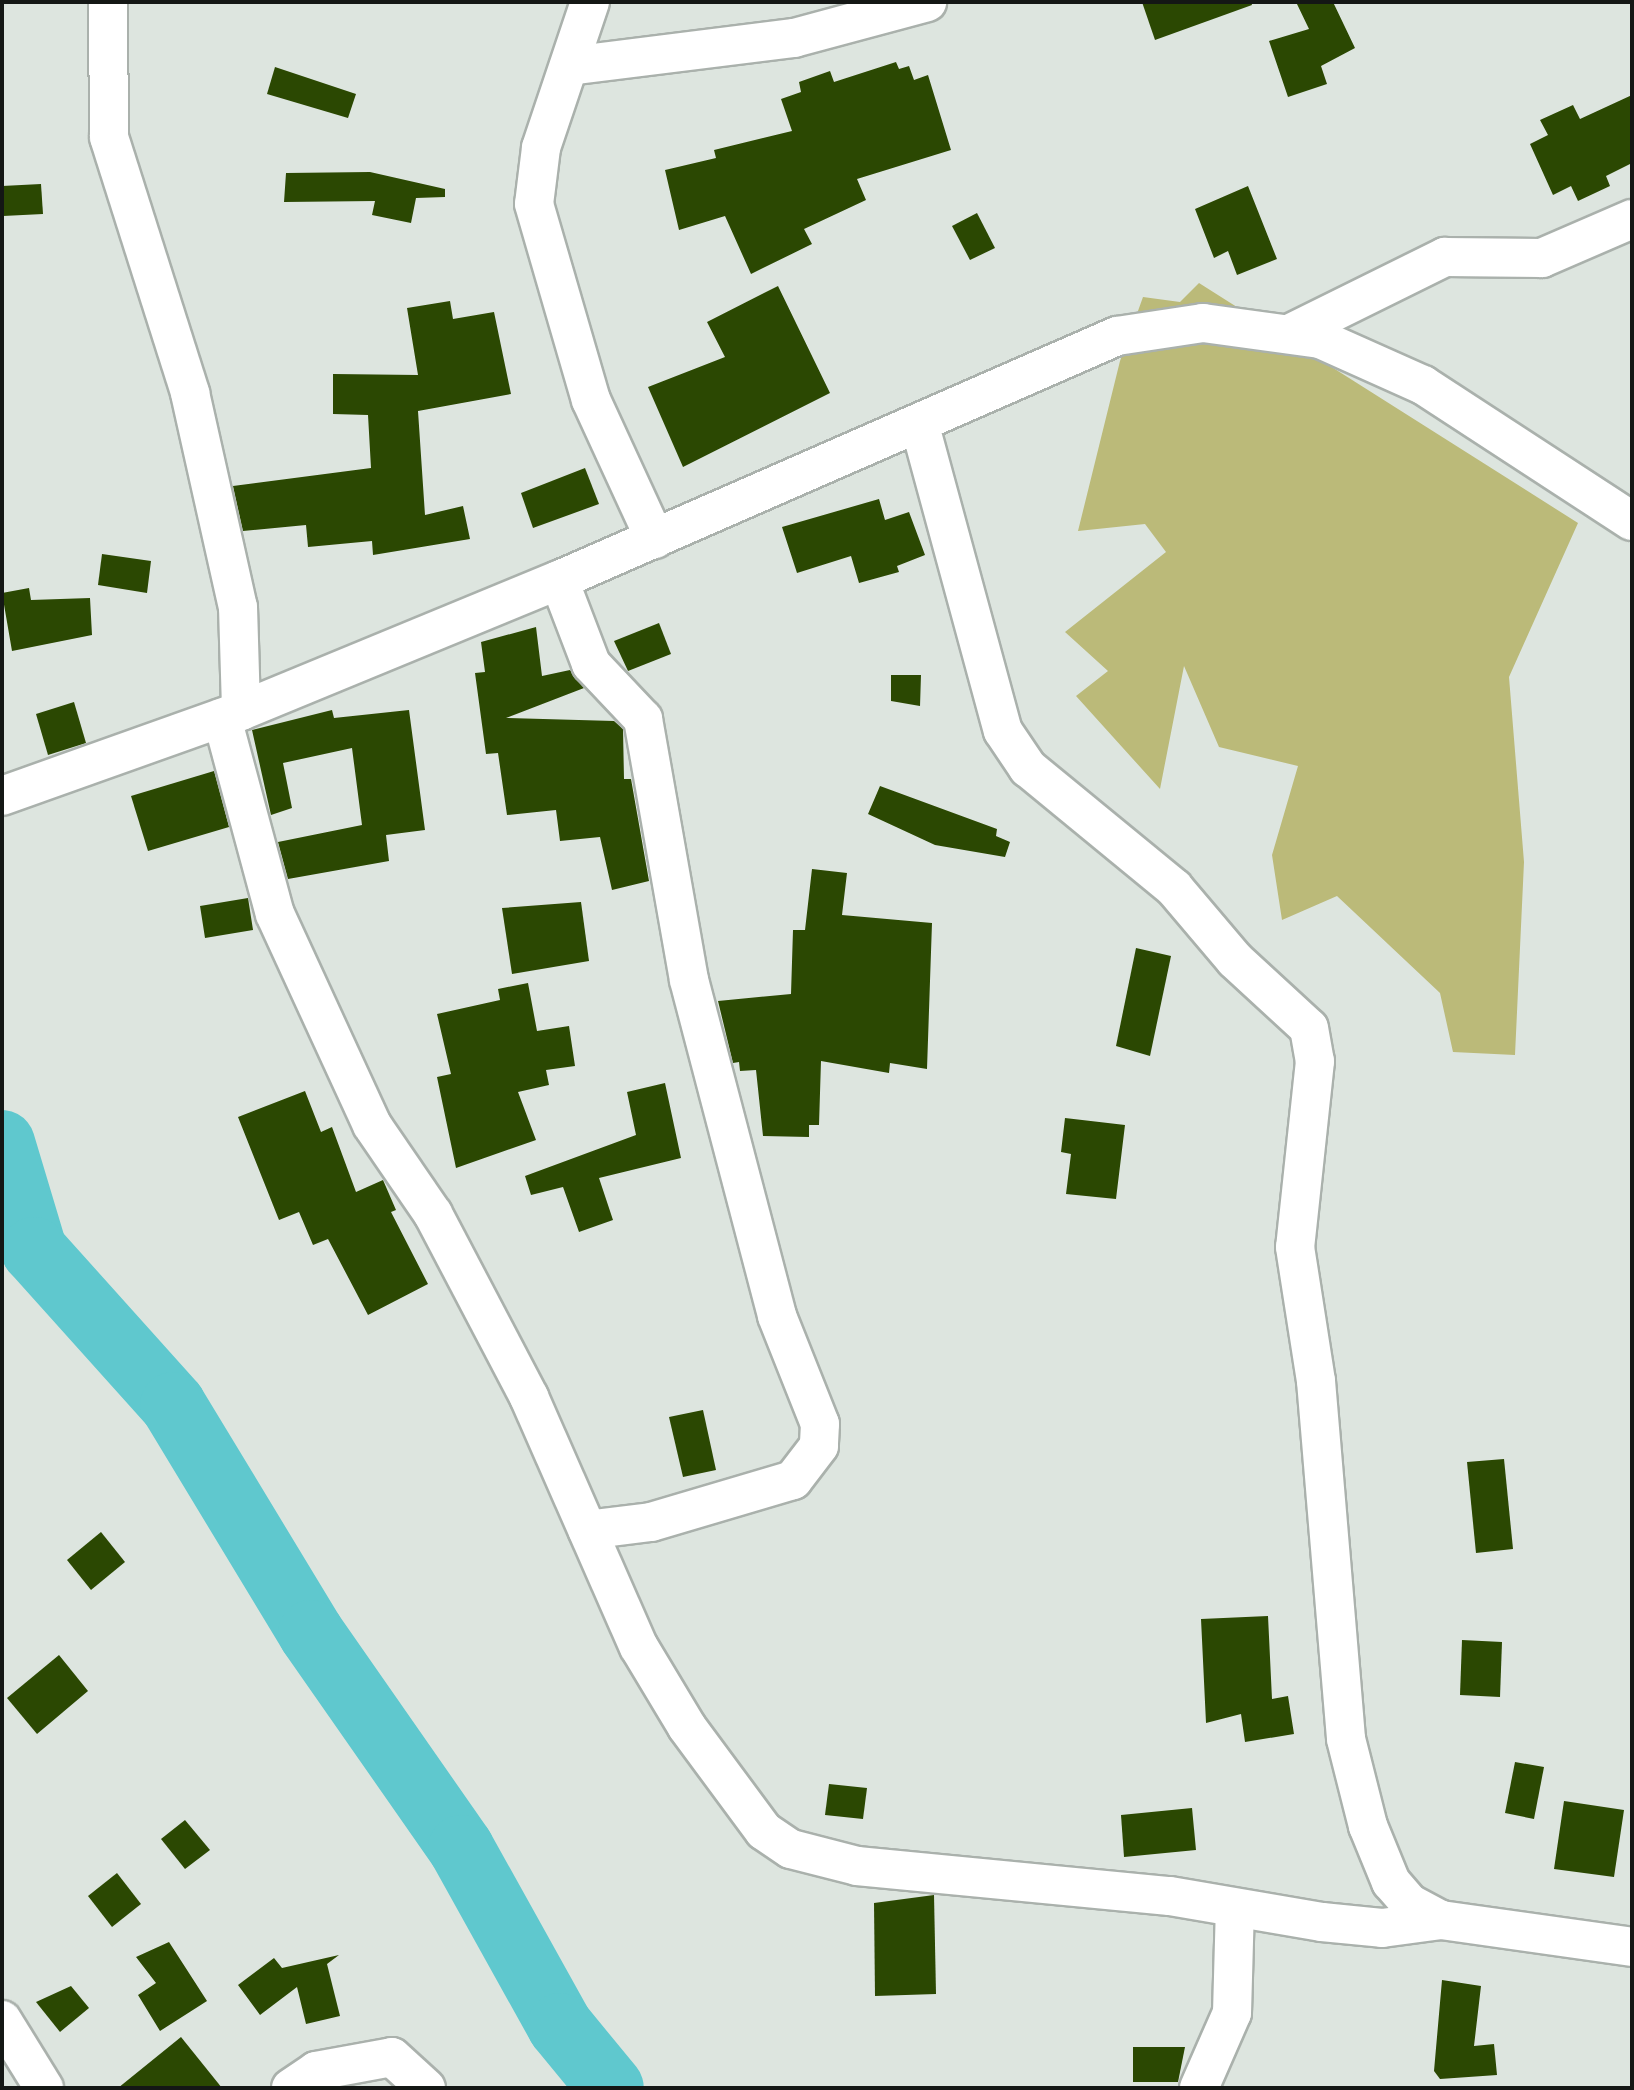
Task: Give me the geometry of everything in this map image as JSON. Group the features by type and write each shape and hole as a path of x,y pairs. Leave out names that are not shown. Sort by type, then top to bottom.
{"street":[{"path":"108,2 108,137 190,393 238,607 232,715 292,957 372,1125 462,1267 587,1530 639,1647 687,1727 764,1831 791,1849 857,1866 1235,1908 1382,1928 1441,1920 1632,1947"},
{"path":"590,2 536,173 537,232 591,400 655,539"},
{"path":"569,66 794,38 927,2"},
{"path":"1291,333 1445,257 1542,258 1632,219"},
{"path":"2,796 232,715 559,580 920,426 1117,336 1203,323 1291,333 1333,345 1423,385 1632,521"},
{"path":"920,426 1003,731 1028,768 1174,888 1235,960 1309,1028 1315,1061 1295,1247 1316,1381 1346,1739 1368,1826 1391,1882 1409,1903 1441,1920"},
{"path":"559,580 591,664 643,719 689,980 776,1316 820,1424 820,1447 793,1480 651,1522 587,1530"},
{"path":"1199,2088 1232,2013 1235,1908"},
{"path":"2,2020 44,2088"},
{"path":"291,2088 316,2071 392,2057 426,2088"}],"shaded area":[{"path":"1199,283 1578,523 1509,677 1524,862 1515,1055 1453,1052 1440,993 1337,896 1282,920 1272,855 1298,766 1219,747 1184,666 1160,789 1076,696 1108,671 1065,632 1166,552 1145,524 1078,531 1120,361 1143,297 1180,302"}],"building":[{"path":"1142,2 1251,2 1252,5 1155,40"},
{"path":"1296,2 1333,2 1355,48 1321,66 1327,84 1288,97 1269,41 1309,29"},
{"path":"896,62 899,69 909,66 914,80 928,75 951,150 857,179 866,200 804,229 812,244 751,274 725,216 679,230 665,170 716,158 714,150 792,131 781,99 801,92 799,82 830,71 834,82"},
{"path":"275,67 356,94 348,118 267,94"},
{"path":"1632,95 1632,163 1606,176 1610,186 1578,201 1571,186 1553,195 1530,144 1548,135 1540,120 1573,105 1580,119"},
{"path":"370,172 445,189 445,197 416,198 411,223 372,215 375,201 284,202 286,173"},
{"path":"41,184 43,214 3,216 2,186"},
{"path":"1248,186 1277,259 1237,275 1228,251 1214,258 1195,209"},
{"path":"977,213 995,248 970,260 952,226"},
{"path":"778,286 830,393 683,467 648,387 725,357 707,322"},
{"path":"450,301 453,319 494,312 511,394 418,411 425,515 463,506 470,539 373,555 372,541 308,547 306,525 243,531 233,486 371,468 368,415 333,414 333,374 418,375 407,308"},
{"path":"585,468 599,504 533,528 521,493"},
{"path":"879,499 885,520 909,512 925,555 897,566 899,572 859,583 851,556 797,573 782,527"},
{"path":"102,554 151,561 147,593 98,585"},
{"path":"29,588 31,600 90,598 92,635 12,651 2,593"},
{"path":"659,623 671,654 628,671 614,641"},
{"path":"536,627 542,676 570,670 584,688 506,718 614,721 623,729 624,779 631,779 649,881 612,890 600,837 560,841 556,810 507,815 498,753 486,754 475,673 485,672 481,642"},
{"path":"891,675 921,675 920,706 891,701"},
{"path":"74,702 86,743 48,755 36,714"},
{"path":"332,710 334,718 409,710 425,830 386,835 389,861 288,879 278,842 362,825 352,748 283,763 292,808 271,815 252,730"},
{"path":"214,771 229,827 148,851 131,796"},
{"path":"880,786 997,829 996,836 1010,842 1005,857 935,845 868,814"},
{"path":"812,869 847,873 842,915 932,923 927,1069 890,1063 889,1073 821,1061 819,1125 809,1125 809,1137 763,1136 756,1070 740,1071 739,1062 733,1063 718,1001 791,994 793,930 805,930"},
{"path":"248,898 253,930 205,938 200,906"},
{"path":"581,902 589,961 512,974 502,908"},
{"path":"1136,948 1171,956 1150,1056 1116,1046"},
{"path":"528,983 537,1031 569,1026 575,1066 546,1070 549,1085 518,1092 536,1140 456,1168 437,1077 451,1074 437,1014 500,1000 498,989"},
{"path":"665,1083 681,1158 599,1178 613,1220 579,1232 563,1187 531,1195 525,1176 636,1135 627,1092"},
{"path":"305,1091 321,1132 332,1127 356,1192 383,1180 396,1210 391,1212 428,1284 368,1315 328,1239 313,1245 299,1212 279,1220 238,1117"},
{"path":"1065,1118 1125,1125 1116,1199 1066,1194 1071,1154 1061,1152"},
{"path":"703,1410 716,1470 683,1477 669,1417"},
{"path":"1504,1459 1513,1549 1476,1553 1467,1462"},
{"path":"101,1532 125,1562 91,1590 67,1560"},
{"path":"1268,1616 1272,1699 1288,1696 1294,1734 1245,1742 1241,1714 1206,1723 1201,1619"},
{"path":"1462,1640 1502,1642 1500,1697 1460,1695"},
{"path":"59,1655 88,1691 37,1734 7,1698"},
{"path":"1515,1762 1544,1767 1534,1819 1505,1813"},
{"path":"829,1784 867,1788 863,1819 825,1815"},
{"path":"1564,1801 1624,1810 1614,1877 1554,1869"},
{"path":"1192,1808 1196,1850 1124,1857 1121,1815"},
{"path":"185,1820 210,1850 185,1869 161,1839"},
{"path":"117,1873 141,1904 112,1927 88,1896"},
{"path":"934,1895 936,1994 875,1996 874,1903"},
{"path":"169,1942 207,2001 160,2031 138,1995 156,1983 136,1957"},
{"path":"339,1955 327,1964 340,2016 306,2024 297,1987 260,2015 238,1985 274,1958 282,1968"},
{"path":"1442,1980 1481,1986 1474,2046 1494,2044 1497,2075 1440,2079 1434,2071"},
{"path":"71,1986 89,2008 60,2032 36,2002"},
{"path":"181,2037 222,2088 118,2088"},
{"path":"1133,2047 1185,2047 1178,2082 1133,2082"}],"waterway":[{"path":"2,1143 34,1250 173,1405 311,1633 461,1848 560,2026 611,2088"}]}
